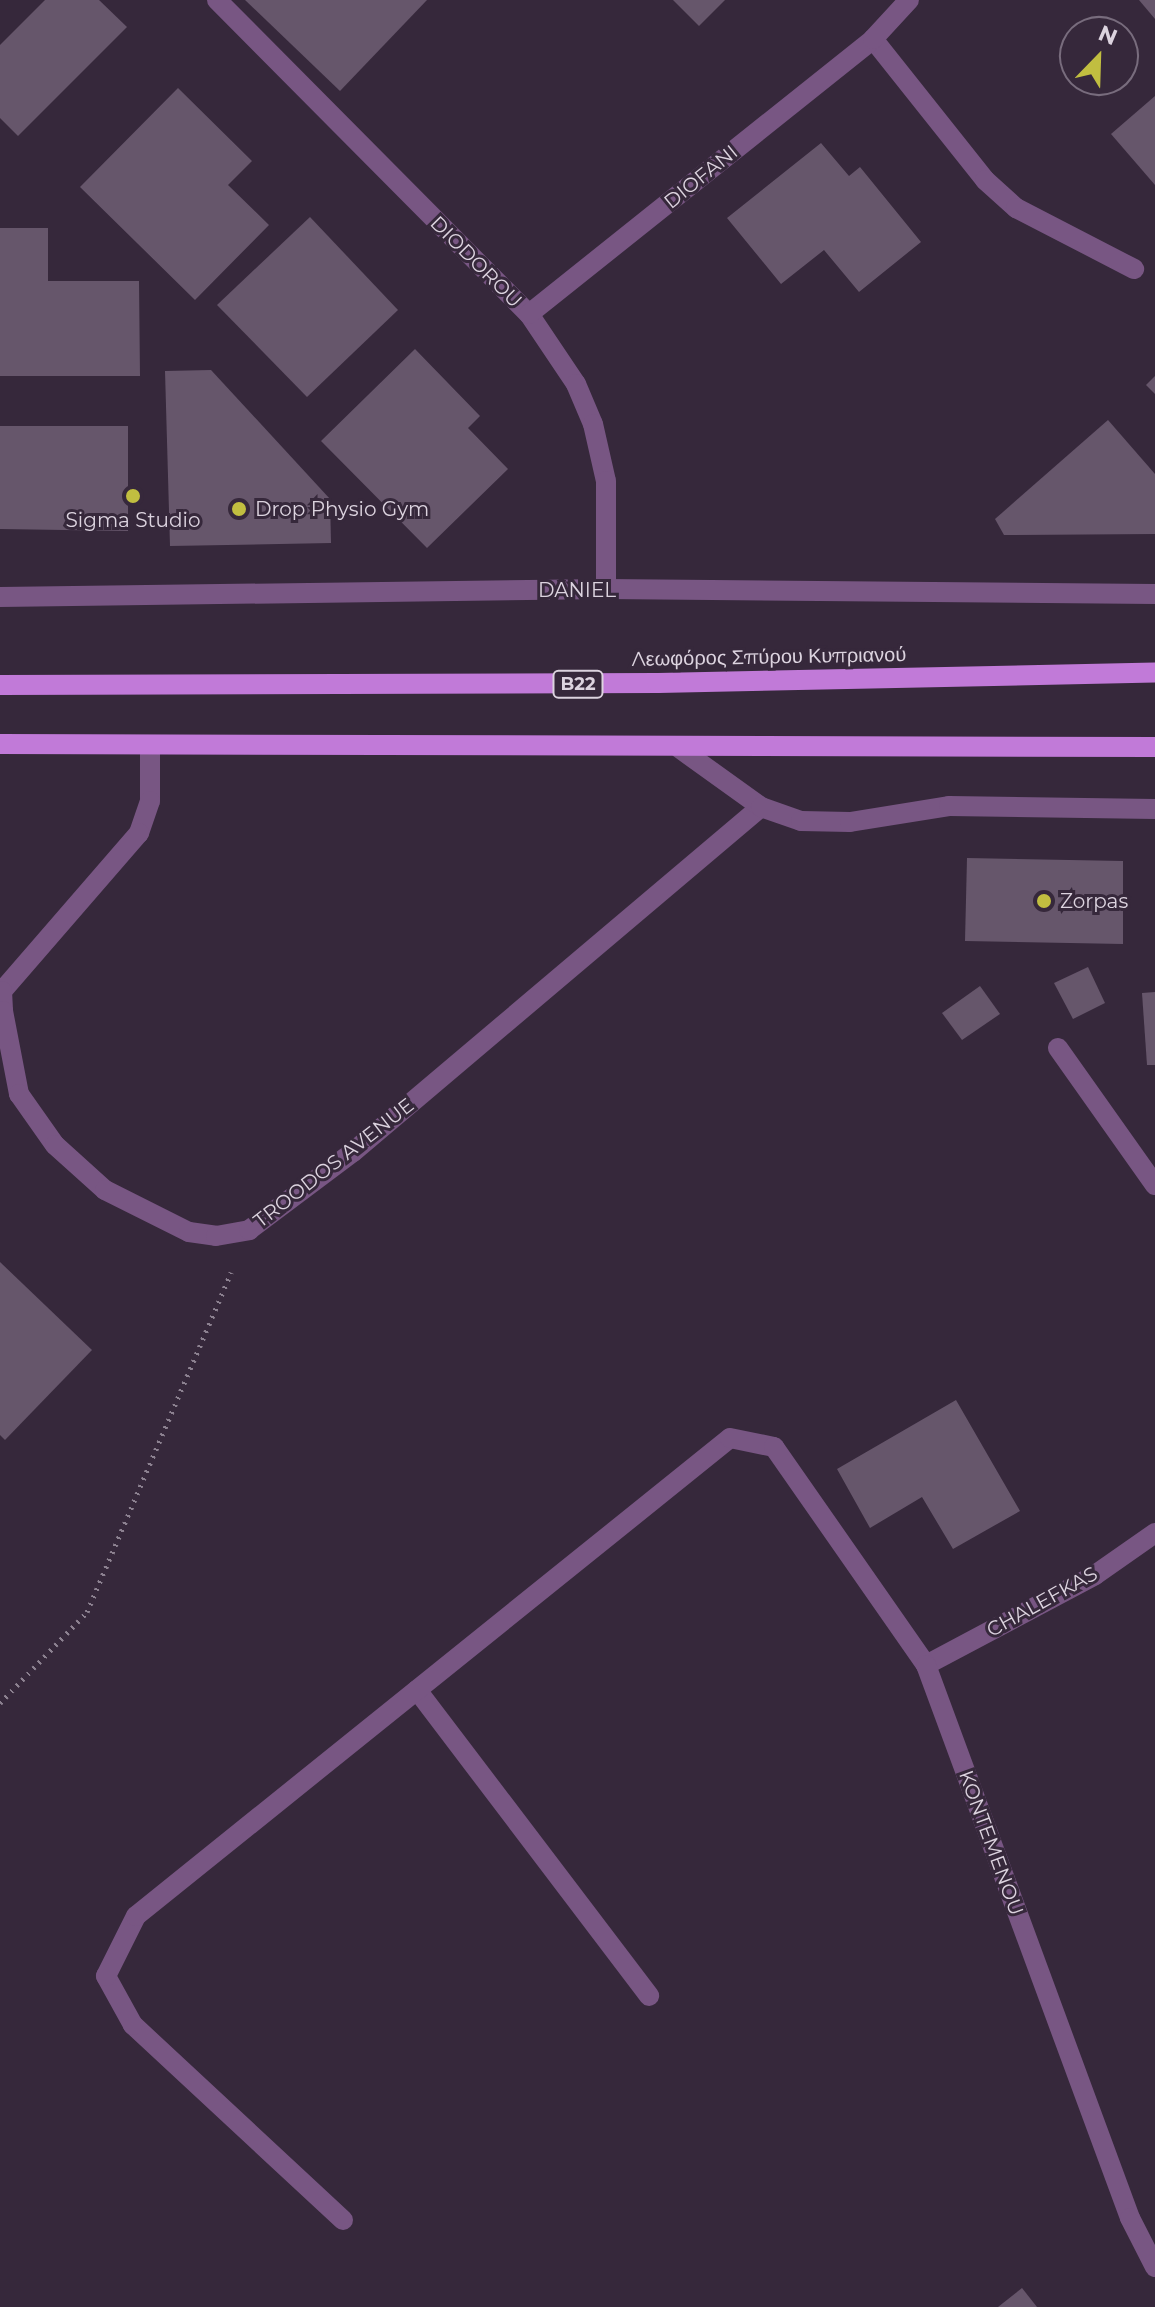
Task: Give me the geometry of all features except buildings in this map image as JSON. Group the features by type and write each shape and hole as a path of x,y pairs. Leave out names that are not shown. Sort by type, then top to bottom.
{"main road":[{"name":"Λεωφόρος Σπύρου Κυπριανού","path":"0,685 642,683 1155,673"},
{"path":"0,744 1155,747"}],"street":[{"name":"DIODOROU","path":"217,0 529,314 576,384 593,424 606,481 606,589"},
{"name":"DIOFANI","path":"529,314 873,39 909,0"},
{"path":"873,39 985,180 1016,208 1134,269"},
{"name":"DANIEL","path":"0,597 606,589 1155,594"},
{"name":"TROODOS AVENUE","path":"150,745 150,801 139,833 2,991 19,1094 55,1145 105,1190 189,1232 216,1236 249,1230 353,1152 761,807"},
{"path":"679,748 761,807 801,821 850,822 949,806 1155,809"},
{"path":"1058,1048 1155,1185"},
{"name":"KONTEMENOU","path":"417,1690 730,1438 774,1447 926,1665 1130,2218 1155,2267"},
{"name":"CHALEFKAS","path":"926,1665 1095,1575 1155,1533"},
{"path":"343,2220 133,2025 106,1976 136,1916 417,1690 649,1996"}],"path":[{"path":"0,1703 87,1612 249,1230"}],"place":[{"name":"Sigma Studio","path":"133,496"},
{"name":"Drop Physio Gym","path":"239,509"},
{"name":"Zorpas","path":"1044,901"}]}
